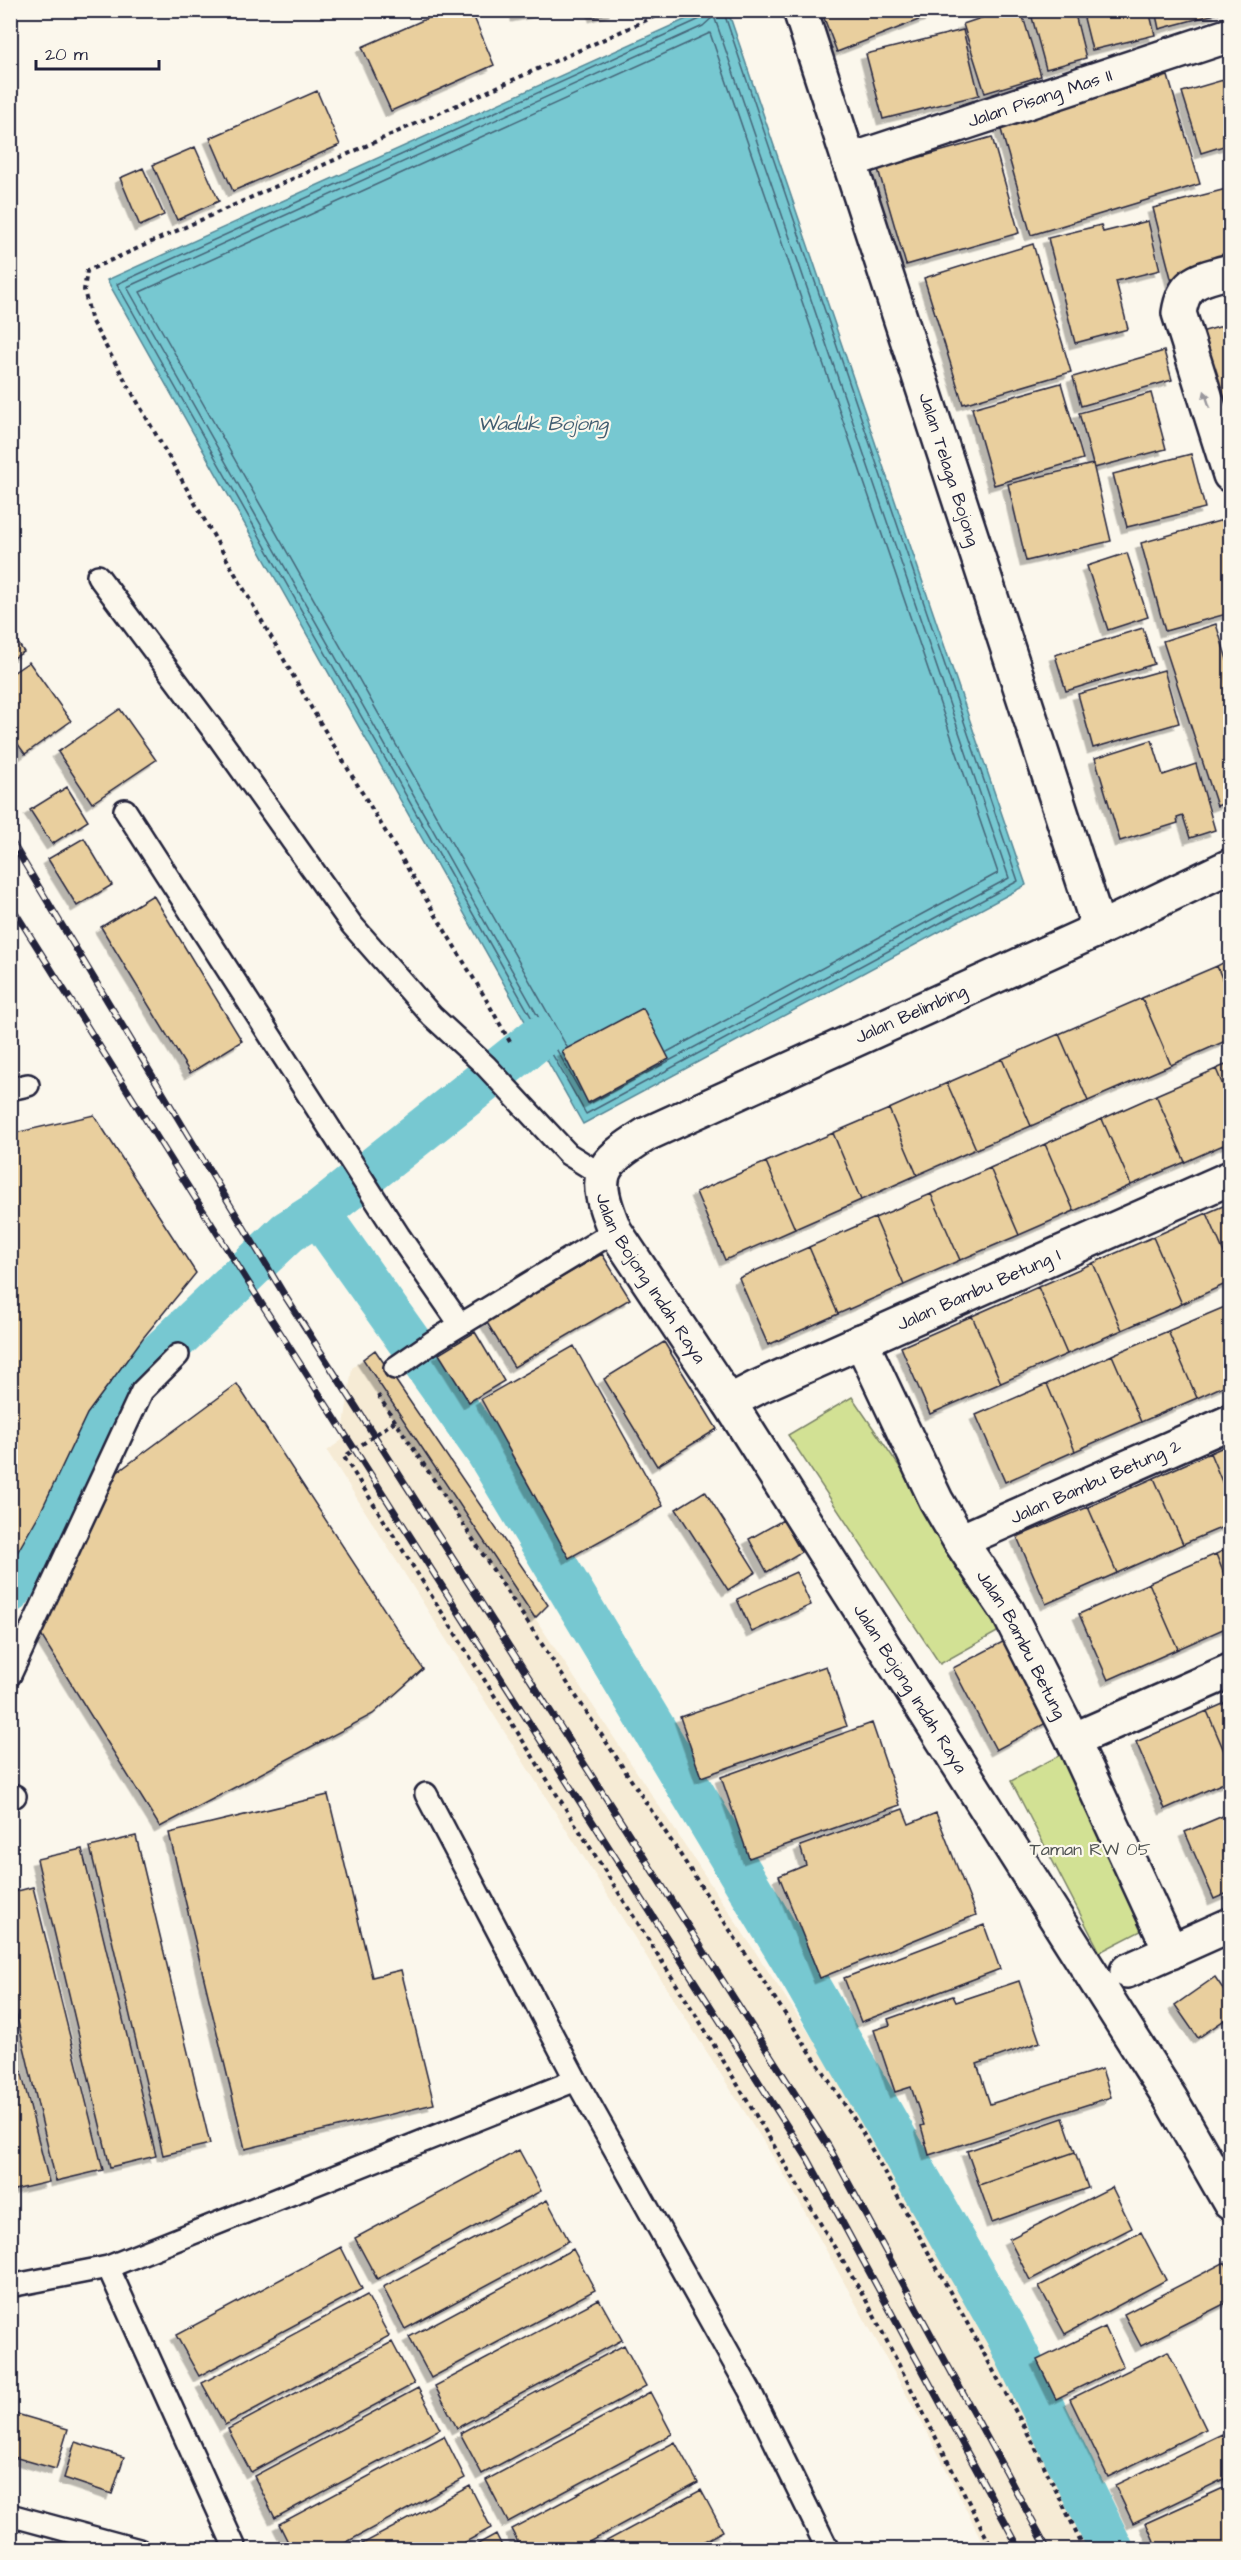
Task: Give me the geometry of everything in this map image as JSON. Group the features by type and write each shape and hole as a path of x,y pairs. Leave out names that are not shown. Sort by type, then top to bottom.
{"street":[{"name":"Jalan Telaga Bojong","path":"800,10 1099,929"},
{"name":"Jalan Pisang Mas II","path":"849,161 1230,36"},
{"path":"1230,271 1192,283 1182,295 1179,313 1230,475"},
{"name":"Jalan Belimbing","path":"602,1175 612,1156 647,1134 1099,929 1230,866"},
{"name":"Jalan Bojong Indah Raya","path":"602,1175 603,1203 615,1231 729,1402 1164,2088 1230,2202"},
{"name":"Jalan Bambu Betung I","path":"729,1402 861,1341 1230,1178"},
{"name":"Jalan Bambu Betung","path":"861,1341 936,1500 960,1541 1008,1612 1073,1740 1171,1952"},
{"name":"Jalan Bambu Betung 2","path":"960,1541 1230,1422"},
{"path":"1073,1740 1230,1671"},
{"path":"1127,1971 1230,1925"}],"lane":[{"path":"98,576 219,738 352,925 432,1016 486,1066 568,1154 602,1175"},
{"path":"125,810 399,1236 460,1324"},
{"path":"400,1365 460,1324 615,1231"},
{"path":"10,1675 142,1391 178,1356"},
{"path":"426,1794 576,2080 750,2391 828,2550"},
{"path":"10,2286 108,2267 576,2080"},
{"path":"108,2267 236,2550"},
{"path":"10,2515 139,2550"}],"path":[{"path":"505,1033 312,709 92,322 84,290 87,271 669,10"},
{"path":"375,1390 860,2128 1033,2443 1085,2550"},
{"path":"395,1421 344,1457 702,2025 866,2300 993,2550"}],"shaded area":[{"path":"375,1350 548,1605 535,1618 877,2136 1101,2549 986,2549 930,2437 782,2171 327,1451 342,1440 352,1368"}],"green space":[{"path":"852,1397 1008,1626 940,1664 788,1435"},
{"name":"Taman RW 05","path":"1079,1745 1168,1917 1100,1952 1011,1781"}],"water":[{"name":"Waduk Bojong","path":"704,11 728,11 1026,885 583,1124 107,280"}],"building":[{"path":"446,10 471,10 494,65 391,111 362,47"},
{"path":"516,10 549,10 517,16"},
{"path":"593,10 615,10 595,16"},
{"path":"821,10 944,10 837,52"},
{"path":"1005,10 1021,10 1041,76 985,93 963,24"},
{"path":"1030,10 1074,10 1086,58 1046,69"},
{"path":"1082,10 1149,10 1155,35 1092,50"},
{"path":"1155,10 1218,10 1219,13 1159,29"},
{"path":"963,30 979,95 883,119 866,54"},
{"path":"1168,76 1200,184 1031,235 1000,126"},
{"path":"1230,78 1230,144 1201,153 1182,92"},
{"path":"317,91 340,145 233,191 210,138"},
{"path":"992,137 1019,233 906,265 878,169"},
{"path":"195,147 219,201 177,220 153,165"},
{"path":"143,168 164,215 140,226 120,178"},
{"path":"1230,188 1230,267 1172,282 1153,208"},
{"path":"1148,221 1160,270 1116,281 1128,329 1075,343 1048,238 1101,225 1103,232"},
{"path":"1033,244 1071,372 963,404 924,278"},
{"path":"1230,324 1230,403 1219,406 1197,333"},
{"path":"1164,351 1172,380 1081,406 1073,377"},
{"path":"1061,383 1083,459 994,485 972,408"},
{"path":"1151,393 1166,449 1094,468 1079,413"},
{"path":"1191,454 1205,508 1127,527 1113,474"},
{"path":"1093,464 1111,541 1026,561 1008,484"},
{"path":"1230,518 1230,613 1165,631 1141,543"},
{"path":"1127,553 1148,617 1108,630 1087,566"},
{"path":"1216,624 1230,669 1230,801 1217,806 1163,641"},
{"path":"1143,628 1154,664 1066,691 1055,655"},
{"path":"10,631 24,652 10,660"},
{"path":"29,662 71,721 25,754 10,733 10,675"},
{"path":"1164,670 1179,723 1093,748 1078,694"},
{"path":"120,709 156,760 92,803 58,752"},
{"path":"1152,740 1163,775 1196,764 1215,830 1190,838 1183,816 1177,818 1178,823 1120,841 1095,758"},
{"path":"67,787 88,821 52,844 30,810"},
{"path":"84,838 112,885 77,906 48,859"},
{"path":"153,895 242,1041 190,1073 101,927"},
{"path":"1230,959 1230,998 1217,966"},
{"path":"1217,966 1230,998 1230,1039 1171,1065 1142,998"},
{"path":"1142,998 1171,1065 1088,1101 1059,1034"},
{"path":"643,1008 669,1059 588,1103 562,1051"},
{"path":"1059,1034 1088,1101 1031,1126 1002,1059"},
{"path":"1002,1059 1031,1126 976,1149 947,1083"},
{"path":"1230,1063 1230,1102 1216,1069"},
{"path":"1216,1069 1230,1102 1230,1142 1185,1162 1156,1095"},
{"path":"947,1083 976,1149 917,1175 889,1109"},
{"path":"1156,1095 1185,1162 1131,1185 1102,1119"},
{"path":"889,1109 917,1175 861,1200 833,1133"},
{"path":"94,1115 196,1273 143,1338 87,1414 41,1511 10,1565 10,1134"},
{"path":"1102,1119 1131,1185 1074,1211 1045,1144"},
{"path":"833,1133 861,1200 795,1229 766,1162"},
{"path":"1045,1144 1074,1211 1019,1235 990,1168"},
{"path":"766,1162 795,1229 725,1260 696,1192"},
{"path":"990,1168 1019,1235 960,1260 931,1194"},
{"path":"931,1194 960,1260 904,1285 875,1218"},
{"path":"1230,1203 1230,1267 1207,1213"},
{"path":"1207,1213 1230,1267 1230,1282 1182,1304 1153,1237"},
{"path":"875,1218 904,1285 838,1314 809,1247"},
{"path":"1153,1237 1182,1304 1122,1330 1093,1263"},
{"path":"809,1247 838,1314 768,1345 739,1278"},
{"path":"602,1254 630,1299 514,1367 486,1321"},
{"path":"1093,1263 1122,1330 1067,1354 1038,1287"},
{"path":"1038,1287 1067,1354 1001,1383 972,1316"},
{"path":"1227,1306 1230,1314 1230,1383 1197,1398 1168,1331"},
{"path":"972,1316 1001,1383 930,1414 901,1347"},
{"path":"1168,1331 1197,1398 1141,1422 1112,1355"},
{"path":"475,1332 504,1381 469,1402 439,1354"},
{"path":"664,1342 717,1429 657,1466 604,1379"},
{"path":"574,1346 663,1506 569,1558 481,1399"},
{"path":"375,1350 548,1605 535,1618 363,1359"},
{"path":"1112,1355 1141,1422 1075,1451 1047,1384"},
{"path":"237,1384 423,1669 373,1714 160,1827 39,1632 115,1474"},
{"path":"1047,1384 1075,1451 1005,1482 976,1415"},
{"path":"1230,1444 1230,1501 1210,1453"},
{"path":"1210,1453 1230,1501 1230,1524 1183,1544 1154,1478"},
{"path":"1154,1478 1183,1544 1117,1573 1088,1507"},
{"path":"705,1491 756,1572 728,1590 676,1509"},
{"path":"1088,1507 1117,1573 1046,1604 1017,1537"},
{"path":"783,1520 801,1552 767,1572 749,1539"},
{"path":"1230,1547 1230,1589 1216,1554"},
{"path":"1216,1554 1230,1589 1230,1626 1178,1649 1149,1583"},
{"path":"796,1572 811,1605 752,1632 737,1599"},
{"path":"1149,1583 1178,1649 1108,1680 1079,1614"},
{"path":"1016,1635 1059,1716 996,1750 953,1668"},
{"path":"826,1666 847,1726 701,1777 680,1717"},
{"path":"1230,1701 1230,1765 1207,1711"},
{"path":"1207,1711 1230,1765 1230,1780 1165,1809 1136,1742"},
{"path":"872,1723 900,1805 749,1858 721,1777"},
{"path":"328,1795 372,1977 401,1970 434,2104 245,2149 169,1833"},
{"path":"903,1809 909,1824 936,1813 976,1915 820,1978 779,1876 806,1865 800,1846"},
{"path":"1230,1813 1230,1892 1214,1899 1185,1832"},
{"path":"136,1836 210,2144 163,2155 90,1847"},
{"path":"82,1849 156,2156 110,2167 37,1859"},
{"path":"33,1887 103,2170 56,2181 10,1988 10,1893"},
{"path":"984,1925 1000,1969 861,2022 844,1978"},
{"path":"1215,1977 1230,1999 1230,2016 1198,2038 1175,2005"},
{"path":"1019,1981 1040,2042 977,2064 990,2104 1102,2069 1111,2097 929,2155 921,2126 924,2125 911,2087 895,2092 874,2030 890,2025 888,2019 953,1996 956,2002"},
{"path":"10,2027 49,2182 10,2191"},
{"path":"1063,2118 1075,2152 979,2185 967,2151"},
{"path":"519,2150 541,2191 377,2279 355,2238"},
{"path":"1075,2152 1088,2188 992,2222 979,2185"},
{"path":"1112,2187 1132,2228 1030,2280 1009,2239"},
{"path":"547,2200 569,2241 405,2329 383,2287"},
{"path":"1141,2232 1166,2280 1065,2334 1039,2286"},
{"path":"341,2247 362,2289 199,2376 176,2335"},
{"path":"573,2249 595,2290 431,2378 409,2337"},
{"path":"1225,2262 1230,2273 1230,2301 1141,2346 1124,2314"},
{"path":"367,2295 389,2336 225,2425 202,2383"},
{"path":"599,2299 622,2340 457,2428 435,2386"},
{"path":"1105,2327 1123,2366 1056,2399 1037,2360"},
{"path":"392,2342 414,2384 251,2472 228,2429"},
{"path":"624,2345 646,2386 482,2474 460,2433"},
{"path":"1168,2351 1206,2429 1108,2477 1070,2399"},
{"path":"418,2388 440,2429 275,2518 254,2476"},
{"path":"650,2392 672,2434 508,2522 486,2480"},
{"path":"10,2412 68,2429 56,2469 10,2456"},
{"path":"1222,2434 1230,2452 1230,2476 1133,2523 1115,2485"},
{"path":"444,2436 465,2478 332,2550 292,2550 279,2524"},
{"path":"75,2442 124,2457 112,2494 64,2478"},
{"path":"675,2442 698,2483 574,2550 522,2550 511,2529"},
{"path":"1230,2485 1230,2550 1158,2550 1146,2523"},
{"path":"470,2486 491,2528 451,2550 351,2550"},
{"path":"701,2490 723,2531 688,2550 590,2550"},
{"path":"496,2534 504,2550 467,2550"},
{"path":"728,2541 732,2550 712,2550"}],"waterway":[{"path":"10,1591 123,1389 288,1232 318,1213 537,1039"},
{"path":"318,1213 487,1451 803,1977 1007,2334 1112,2550"}],"railway":[{"path":"10,839 285,1296 829,2147 1048,2550"},
{"path":"10,904 265,1309 808,2159 1020,2550"}]}
